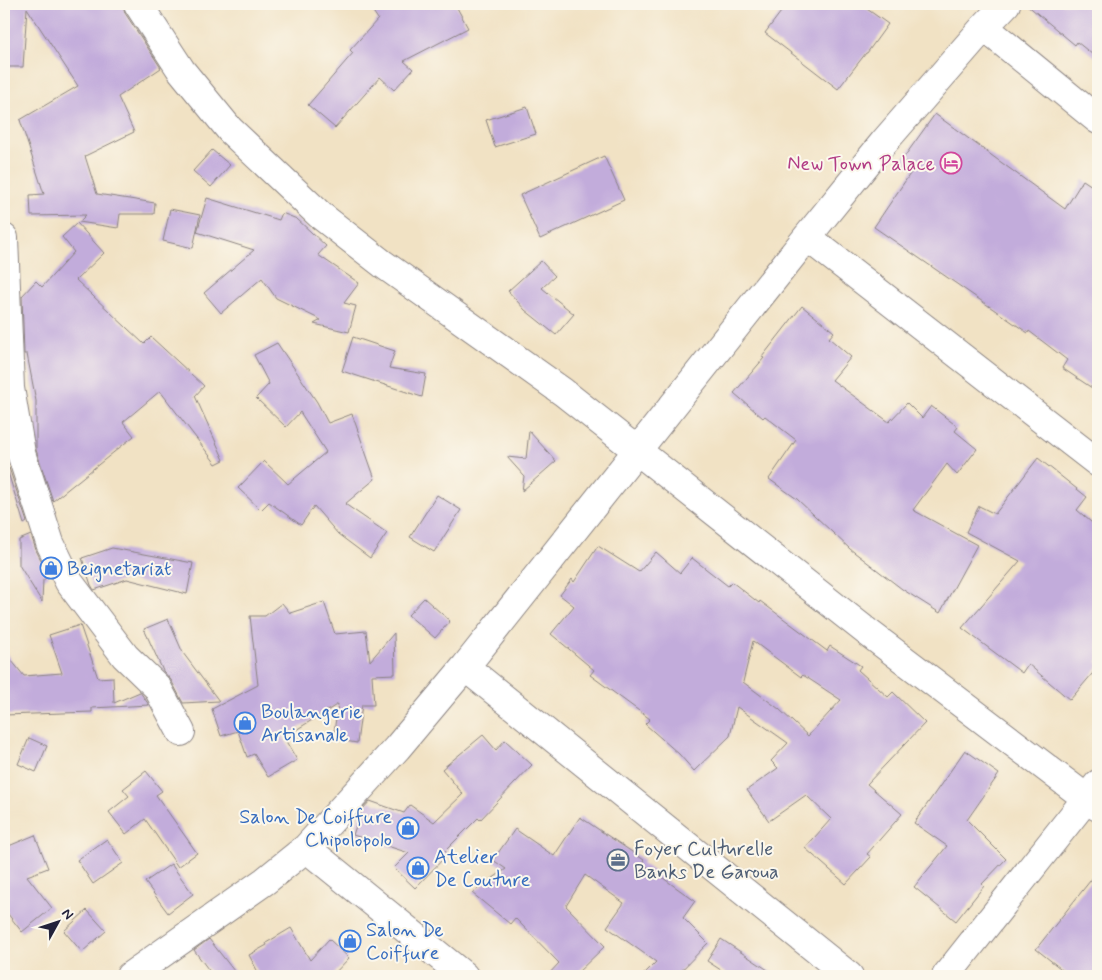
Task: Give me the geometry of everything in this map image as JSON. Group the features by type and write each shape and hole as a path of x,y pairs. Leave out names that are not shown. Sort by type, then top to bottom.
{"street":[{"path":"138,4 181,70 230,130 320,215 383,264 563,392 866,631 1095,796 946,976"},
{"path":"130,976 265,881 306,848 397,748 465,667 884,142 1006,4"},
{"path":"984,27 1098,120"},
{"path":"807,237 1098,463"},
{"path":"4,238 10,388 21,453 50,543 69,582 125,656 156,687 181,732"},
{"path":"465,667 849,976"},
{"path":"306,848 464,976"}],"building":[{"path":"4,4 123,4 125,13 161,68 118,97 134,132 85,156 97,194 155,203 154,214 120,214 118,228 79,222 86,215 31,216 30,195 44,194 20,120 78,86 27,8 23,67 4,67"},
{"path":"368,4 455,4 468,28 404,61 413,69 394,90 380,77 335,128 308,105 353,53 350,50 378,19"},
{"path":"787,4 860,4 888,24 838,89 765,33"},
{"path":"1026,4 1092,4 1098,9 1098,59 1077,42 1075,45"},
{"path":"527,107 536,134 495,147 486,120"},
{"path":"935,114 1065,209 1083,180 1098,190 1098,392 1062,368 1067,360 1029,331 1028,333 874,227 914,168 902,160"},
{"path":"212,150 230,165 211,187 193,171"},
{"path":"604,156 624,200 540,239 520,195"},
{"path":"207,198 279,220 282,213 297,219 326,246 318,255 359,283 344,303 356,306 349,332 314,324 321,320 276,298 262,278 221,313 204,293 254,250 197,232"},
{"path":"170,209 200,215 193,248 163,241"},
{"path":"77,223 104,253 76,280 144,344 151,337 204,386 195,396 224,460 216,464 160,391 123,422 134,436 53,501 36,450 36,401 27,354 24,354 22,296 36,281 42,287 74,252 62,237"},
{"path":"541,261 555,276 542,288 574,314 556,335 525,310 508,291"},
{"path":"802,306 834,332 829,338 851,357 832,380 889,422 907,403 922,418 931,406 958,427 955,431 977,449 957,475 947,464 913,510 977,545 940,613 902,589 850,549 797,499 769,479 796,440 765,416 763,418 734,393 764,358 762,357"},
{"path":"353,337 395,351 389,368 426,374 422,397 342,371"},
{"path":"277,343 317,402 328,423 352,414 375,479 345,504 387,533 370,558 338,534 314,506 301,525 269,502 261,510 238,488 264,461 288,484 326,452 300,412 286,427 256,398 269,384 254,355"},
{"path":"529,431 556,461 522,491 524,476 507,457 526,459"},
{"path":"1038,458 1087,497 1077,510 1098,528 1098,667 1070,700 1028,664 1022,673 962,628 1020,561 966,532 979,506 995,514"},
{"path":"9,468 27,522 24,524 7,469"},
{"path":"437,495 461,510 434,552 410,537"},
{"path":"31,535 49,576 43,580 42,602 19,565 19,540"},
{"path":"598,546 639,572 656,552 680,573 692,558 728,586 732,582 759,603 760,601 827,651 830,646 861,666 858,670 888,697 893,692 925,723 867,784 902,814 867,854 871,857 846,884 805,848 831,819 806,795 769,821 747,790 778,768 771,761 788,743 737,707 730,736 694,771 679,754 645,724 650,719 590,675 594,670 551,634 574,606 560,595 572,579 574,582","holes":["753,641 801,677 803,675 841,700 808,736 779,709 743,682"]},
{"path":"112,548 193,563 187,594 127,579 94,590 82,558"},
{"path":"424,598 450,621 435,638 408,615"},
{"path":"324,602 335,634 366,631 370,661 394,633 395,674 372,675 374,705 362,705 357,743 333,739 338,704 291,733 280,731 297,760 268,777 254,754 247,757 238,731 221,736 212,709 258,685 250,616 265,616 282,603 290,613"},
{"path":"168,619 183,653 219,701 183,703 171,680 163,671 144,629"},
{"path":"80,625 98,678 113,677 114,703 140,692 149,705 92,708 92,712 4,715 4,651 24,676 62,673 49,635"},
{"path":"483,735 496,750 505,740 532,765 480,820 478,818 445,851 448,854 415,888 394,868 409,853 353,835 361,811 370,801 404,813 410,805 434,822 463,794 442,769"},
{"path":"29,738 47,746 36,772 18,764"},
{"path":"965,750 999,774 967,820 1006,859 982,884 984,886 956,921 914,887 947,846 914,823"},
{"path":"146,771 162,791 156,795 197,853 178,867 145,819 126,834 109,812 129,796 123,789"},
{"path":"580,817 644,860 642,863 695,901 683,918 708,943 676,976 642,976 656,962 607,927 624,903 585,875 566,906 605,946 574,976 547,976 559,963 515,918 510,924 472,893 506,869 493,860 515,829 554,856"},
{"path":"35,835 48,868 27,876 52,908 22,932 4,909 4,848"},
{"path":"107,839 123,863 93,884 77,860"},
{"path":"171,864 193,894 168,913 145,882"},
{"path":"1098,871 1098,976 1070,976 1036,949"},
{"path":"87,910 106,931 82,952 64,931"},
{"path":"291,928 310,960 329,939 349,958 332,976 260,976 249,955"},
{"path":"209,939 238,976 213,976 194,950"},
{"path":"721,939 777,976 730,976 707,961"}],"place":[{"name":"New Town Palace","path":"951,163"},
{"name":"Beignetariat","path":"51,568"},
{"name":"Boulangerie Artisanale","path":"245,723"},
{"name":"Salon De Coiffure Chipolopolo","path":"408,828"},
{"name":"Foyer Culturelle Banks De Garoua","path":"618,860"},
{"name":"Atelier De Couture","path":"418,868"},
{"name":"Salon De Coiffure","path":"350,941"}]}
